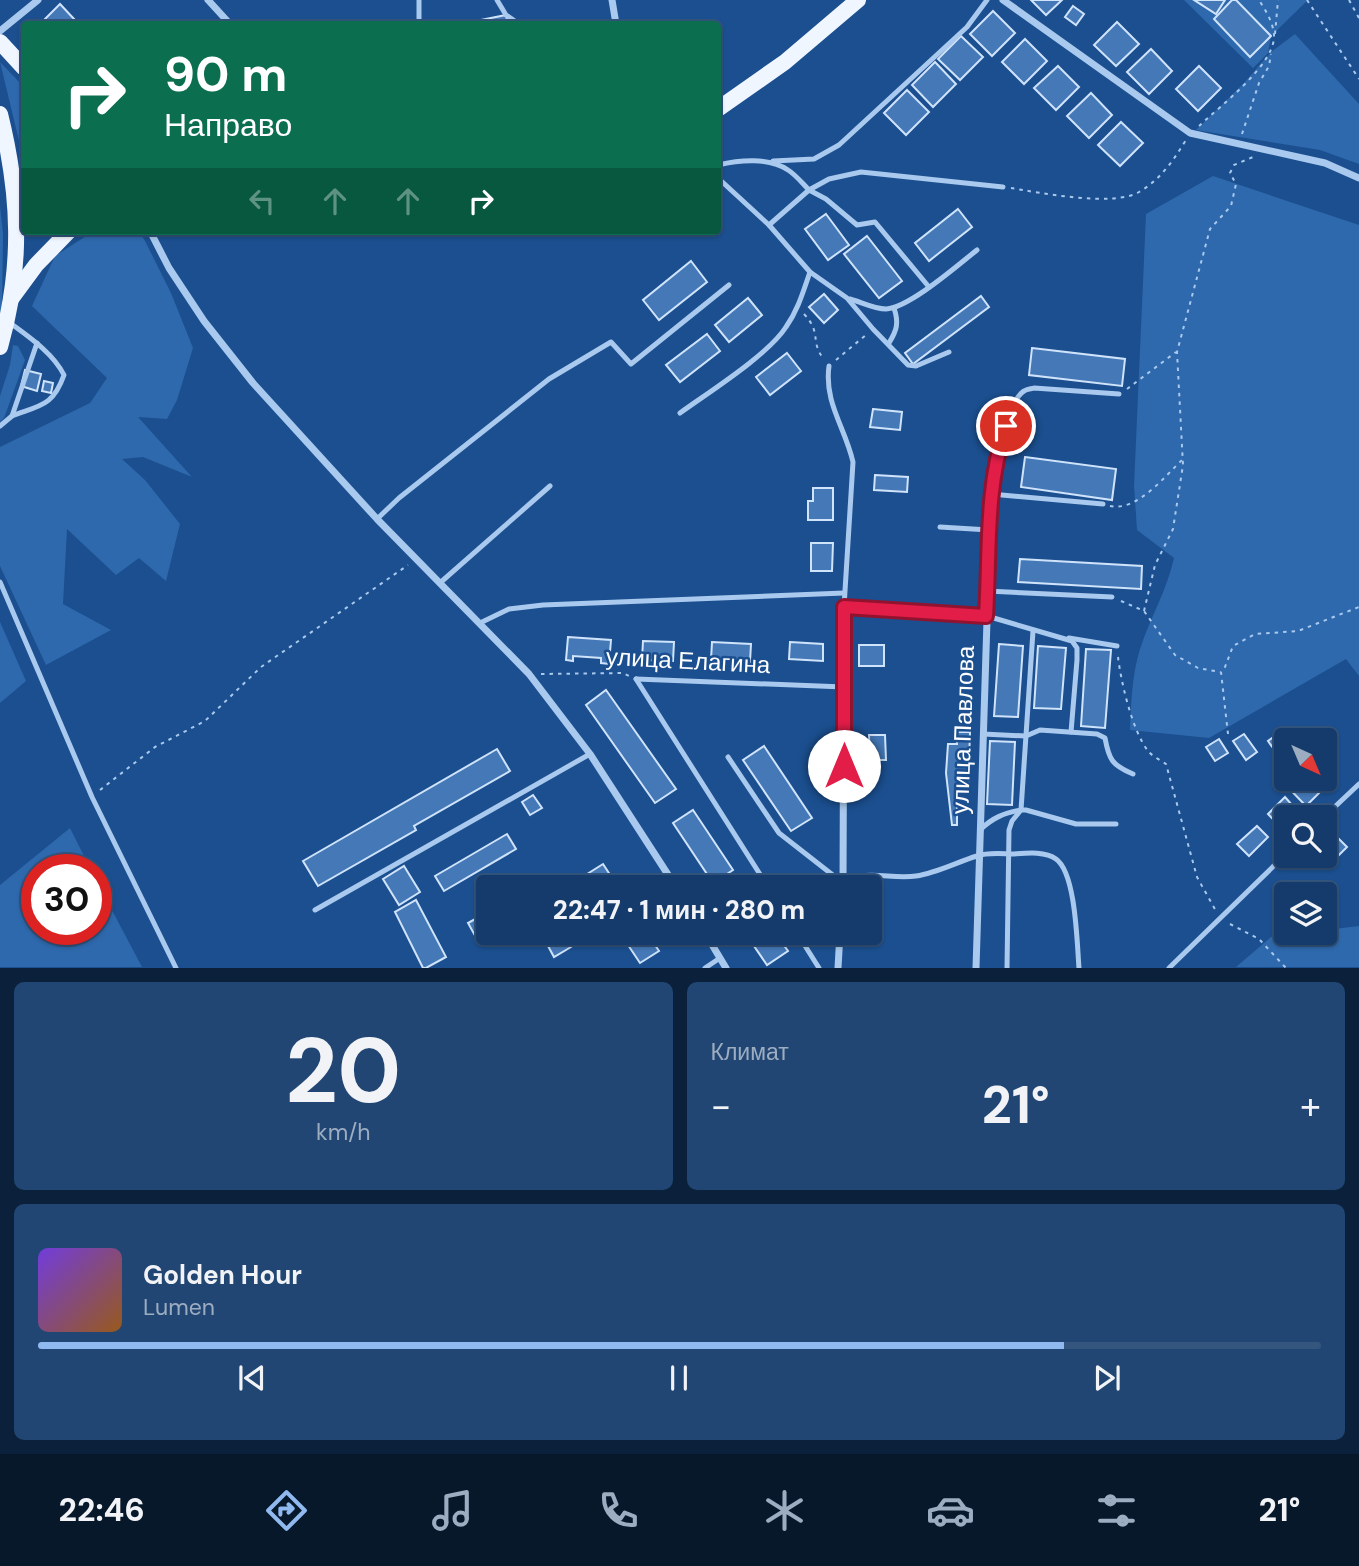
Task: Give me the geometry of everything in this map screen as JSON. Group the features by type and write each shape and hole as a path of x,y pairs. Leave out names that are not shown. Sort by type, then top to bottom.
{"main road":[{"path":"721,107 785,62 858,0"},
{"path":"0,42 21,65"},
{"path":"0,114 9,149 18,240 7,321 0,347"},
{"path":"9,301 36,265 65,235"}],"street":[{"path":"0,31 38,0"},
{"path":"208,0 227,21"},
{"path":"612,0 616,21"},
{"path":"1003,0 1190,133 1325,163 1359,178"},
{"path":"152,235 169,268 204,321 253,383 377,519 529,674 590,754 668,875"},
{"name":"улица Павлова","path":"976,968 990,494"},
{"path":"843,875 844,607 986,616"},
{"path":"712,945 726,968"},
{"path":"838,968 839,945"}],"lane":[{"path":"419,0 419,21"},
{"path":"497,0 506,15 515,21"},
{"path":"721,164 814,159 839,145 967,27 987,0"},
{"path":"771,162 788,170 809,190 826,199 857,225 875,222 929,287"},
{"path":"769,225 809,190 829,179 861,172 1003,187"},
{"path":"721,181 769,225 810,272 847,298 908,365 916,366 949,352"},
{"path":"847,298 882,309 894,308 929,287 977,250"},
{"path":"681,413 770,346 785,330 798,308 810,272"},
{"path":"377,519 399,498 549,379 611,342 631,364 729,285"},
{"path":"890,343 897,330 898,319 894,308"},
{"path":"0,426 12,416 51,400 64,375 61,367 37,343 7,321"},
{"path":"12,416 37,343"},
{"path":"829,366 828,397 853,462 844,607"},
{"path":"1102,505 990,494 998,450 1014,403 1022,391 1034,388 1119,394"},
{"path":"441,583 550,486"},
{"path":"940,527 989,530"},
{"path":"0,582 92,797 176,968"},
{"path":"987,591 1112,597"},
{"path":"480,623 509,609 543,605 844,593"},
{"path":"986,616 1033,631 1117,646"},
{"path":"1007,968 1009,831 1012,821 1021,810 1033,631"},
{"path":"1067,638 1077,648 1071,732"},
{"path":"636,679 760,875"},
{"name":"улица Елагина","path":"636,679 844,687"},
{"path":"983,734 1026,736 1040,730 1102,735 1117,767 1133,774"},
{"path":"314,910 590,754"},
{"path":"728,757 779,833 831,875"},
{"path":"1337,805 1359,784"},
{"path":"980,830 999,816 1021,810 1036,811 1076,824 1116,824"},
{"path":"861,875 916,876 979,855 1043,855 1057,859 1064,870 1074,902 1079,968"},
{"path":"1169,968 1274,866"},
{"path":"805,945 819,968"},
{"path":"705,968 720,958"}],"path":[{"path":"1259,0 1270,20 1274,37"},
{"path":"1237,145 1259,83 1269,66 1278,0"},
{"path":"1307,0 1359,79"},
{"path":"1349,0 1359,18"},
{"path":"1003,187 1102,199 1138,194 1169,167 1190,133 1271,54"},
{"path":"1144,611 1155,565 1173,529 1183,459 1177,352 1210,229 1231,206 1236,184 1230,173 1234,165 1268,152"},
{"path":"798,308 815,325 817,350 829,366 873,329"},
{"path":"1119,394 1177,352"},
{"path":"1102,505 1118,508 1144,497 1183,459"},
{"path":"92,797 155,747 205,721 261,667 418,558"},
{"path":"1112,597 1144,611 1175,655 1198,668 1221,672"},
{"path":"1228,734 1221,672 1233,646 1255,634 1297,631 1359,607"},
{"path":"1117,646 1120,671 1136,728 1149,752 1166,764 1197,877 1220,918 1259,939 1286,968"},
{"name":"улица Елагина","path":"529,674 623,673 636,679"}],"shaded area":[{"path":"1184,0 1308,0 1271,36 1268,53 1253,68"},
{"path":"1295,34 1359,104 1359,164 1320,150 1196,130 1271,52"},
{"path":"0,62 21,84 21,149"},
{"path":"1213,176 1359,225 1359,676 1346,659 1209,738 1130,730 1137,659 1174,558 1137,530 1134,486 1146,214"},
{"path":"0,206 3,234 0,318"},
{"path":"88,235 140,235 144,239 171,293 193,348 177,400 167,419 138,417 192,477 143,457 122,459 145,480 180,524 166,581 139,558 116,575 67,529 63,604 111,630 46,665 0,566 0,447 90,403 107,378 32,306 55,256"},
{"path":"13,345 18,346 25,360 4,418 0,422 0,396"},
{"path":"0,622 26,681 0,703"},
{"path":"70,828 83,854 38,854"},
{"path":"21,868 21,945 112,945 112,910 142,967 0,967 0,885"},
{"path":"1359,926 1359,967 1236,967 1271,937 1274,937 1274,945 1337,945 1337,929"}],"building":[{"path":"1031,0 1062,0 1046,15"},
{"path":"1194,0 1225,0 1216,14"},
{"path":"1232,0 1236,0 1271,36 1250,57 1214,19"},
{"path":"60,4 74,19 72,21 44,20"},
{"path":"1073,6 1084,14 1076,25 1065,17"},
{"path":"993,11 1015,33 992,56 970,34"},
{"path":"506,15 507,21 476,21"},
{"path":"1117,22 1139,44 1116,66 1094,45"},
{"path":"961,36 983,57 960,80 938,59"},
{"path":"1025,39 1047,61 1024,84 1002,62"},
{"path":"1151,49 1172,71 1149,94 1127,72"},
{"path":"935,62 956,84 933,107 912,85"},
{"path":"1058,66 1079,87 1056,110 1034,88"},
{"path":"1199,66 1221,88 1198,111 1176,89"},
{"path":"907,90 929,112 906,135 884,113"},
{"path":"1091,93 1112,115 1089,138 1067,116"},
{"path":"1121,122 1143,143 1120,166 1098,145"},
{"path":"958,209 972,227 929,261 915,243"},
{"path":"826,214 849,245 828,260 805,229"},
{"path":"867,236 902,281 879,298 844,254"},
{"path":"691,261 707,282 659,320 643,300"},
{"path":"824,294 838,310 824,323 809,307"},
{"path":"981,296 989,307 913,364 905,353"},
{"path":"748,298 762,315 729,342 715,325"},
{"path":"707,334 720,351 680,382 666,365"},
{"path":"1032,348 1125,359 1122,386 1029,375"},
{"path":"787,353 801,371 770,395 756,377"},
{"path":"25,370 41,374 37,391 21,386"},
{"path":"44,381 53,383 51,393 42,391"},
{"path":"873,409 902,412 900,430 870,427"},
{"path":"1025,457 1116,469 1112,500 1021,487"},
{"path":"875,475 908,477 907,492 874,490"},
{"path":"813,488 833,488 833,520 808,520 808,501 813,501"},
{"path":"811,543 833,543 832,571 811,571"},
{"path":"1020,559 1142,566 1141,589 1018,582"},
{"path":"568,637 611,640 609,664 601,663 601,658 573,656 573,661 566,660"},
{"path":"643,641 674,642 673,661 642,660"},
{"path":"712,642 751,644 750,662 711,660"},
{"path":"790,642 823,644 823,661 789,659"},
{"path":"999,644 1023,646 1018,717 994,716"},
{"path":"859,645 884,645 884,666 859,666"},
{"path":"1038,646 1066,648 1061,709 1034,708"},
{"path":"1086,649 1111,650 1105,728 1081,726"},
{"path":"606,690 676,789 655,803 586,705"},
{"path":"956,732 970,732 968,793 957,793 957,825 952,825 946,773 948,744 957,744"},
{"path":"1244,734 1257,752 1246,760 1233,741"},
{"path":"869,735 885,735 886,760 870,760"},
{"path":"1274,737 1274,750 1268,741"},
{"path":"1219,739 1228,753 1215,761 1206,747"},
{"path":"990,741 1015,742 1012,805 987,804"},
{"path":"764,746 812,818 791,831 743,760"},
{"path":"497,749 510,771 414,826 416,830 318,886 303,861"},
{"path":"1292,791 1321,791 1307,805"},
{"path":"533,795 542,808 530,815 522,802"},
{"path":"1285,797 1292,805 1277,805"},
{"path":"1274,808 1274,820 1268,814"},
{"path":"693,810 733,870 725,875 708,875 673,823"},
{"path":"1257,826 1268,837 1249,856 1237,844"},
{"path":"507,834 516,849 444,891 435,876"},
{"path":"1337,837 1347,847 1337,857"},
{"path":"603,864 610,875 586,875"},
{"path":"404,866 420,892 399,905 383,879"},
{"path":"416,900 446,957 426,968 423,968 395,912"},
{"path":"476,919 476,937 468,923"},
{"path":"548,945 570,945 571,947 554,957"},
{"path":"628,945 655,945 659,951 640,963"},
{"path":"753,945 784,945 788,951 767,965"}],"route":[{"path":"844,766 844,607 986,616 990,494 998,450 1006,426"}]}
